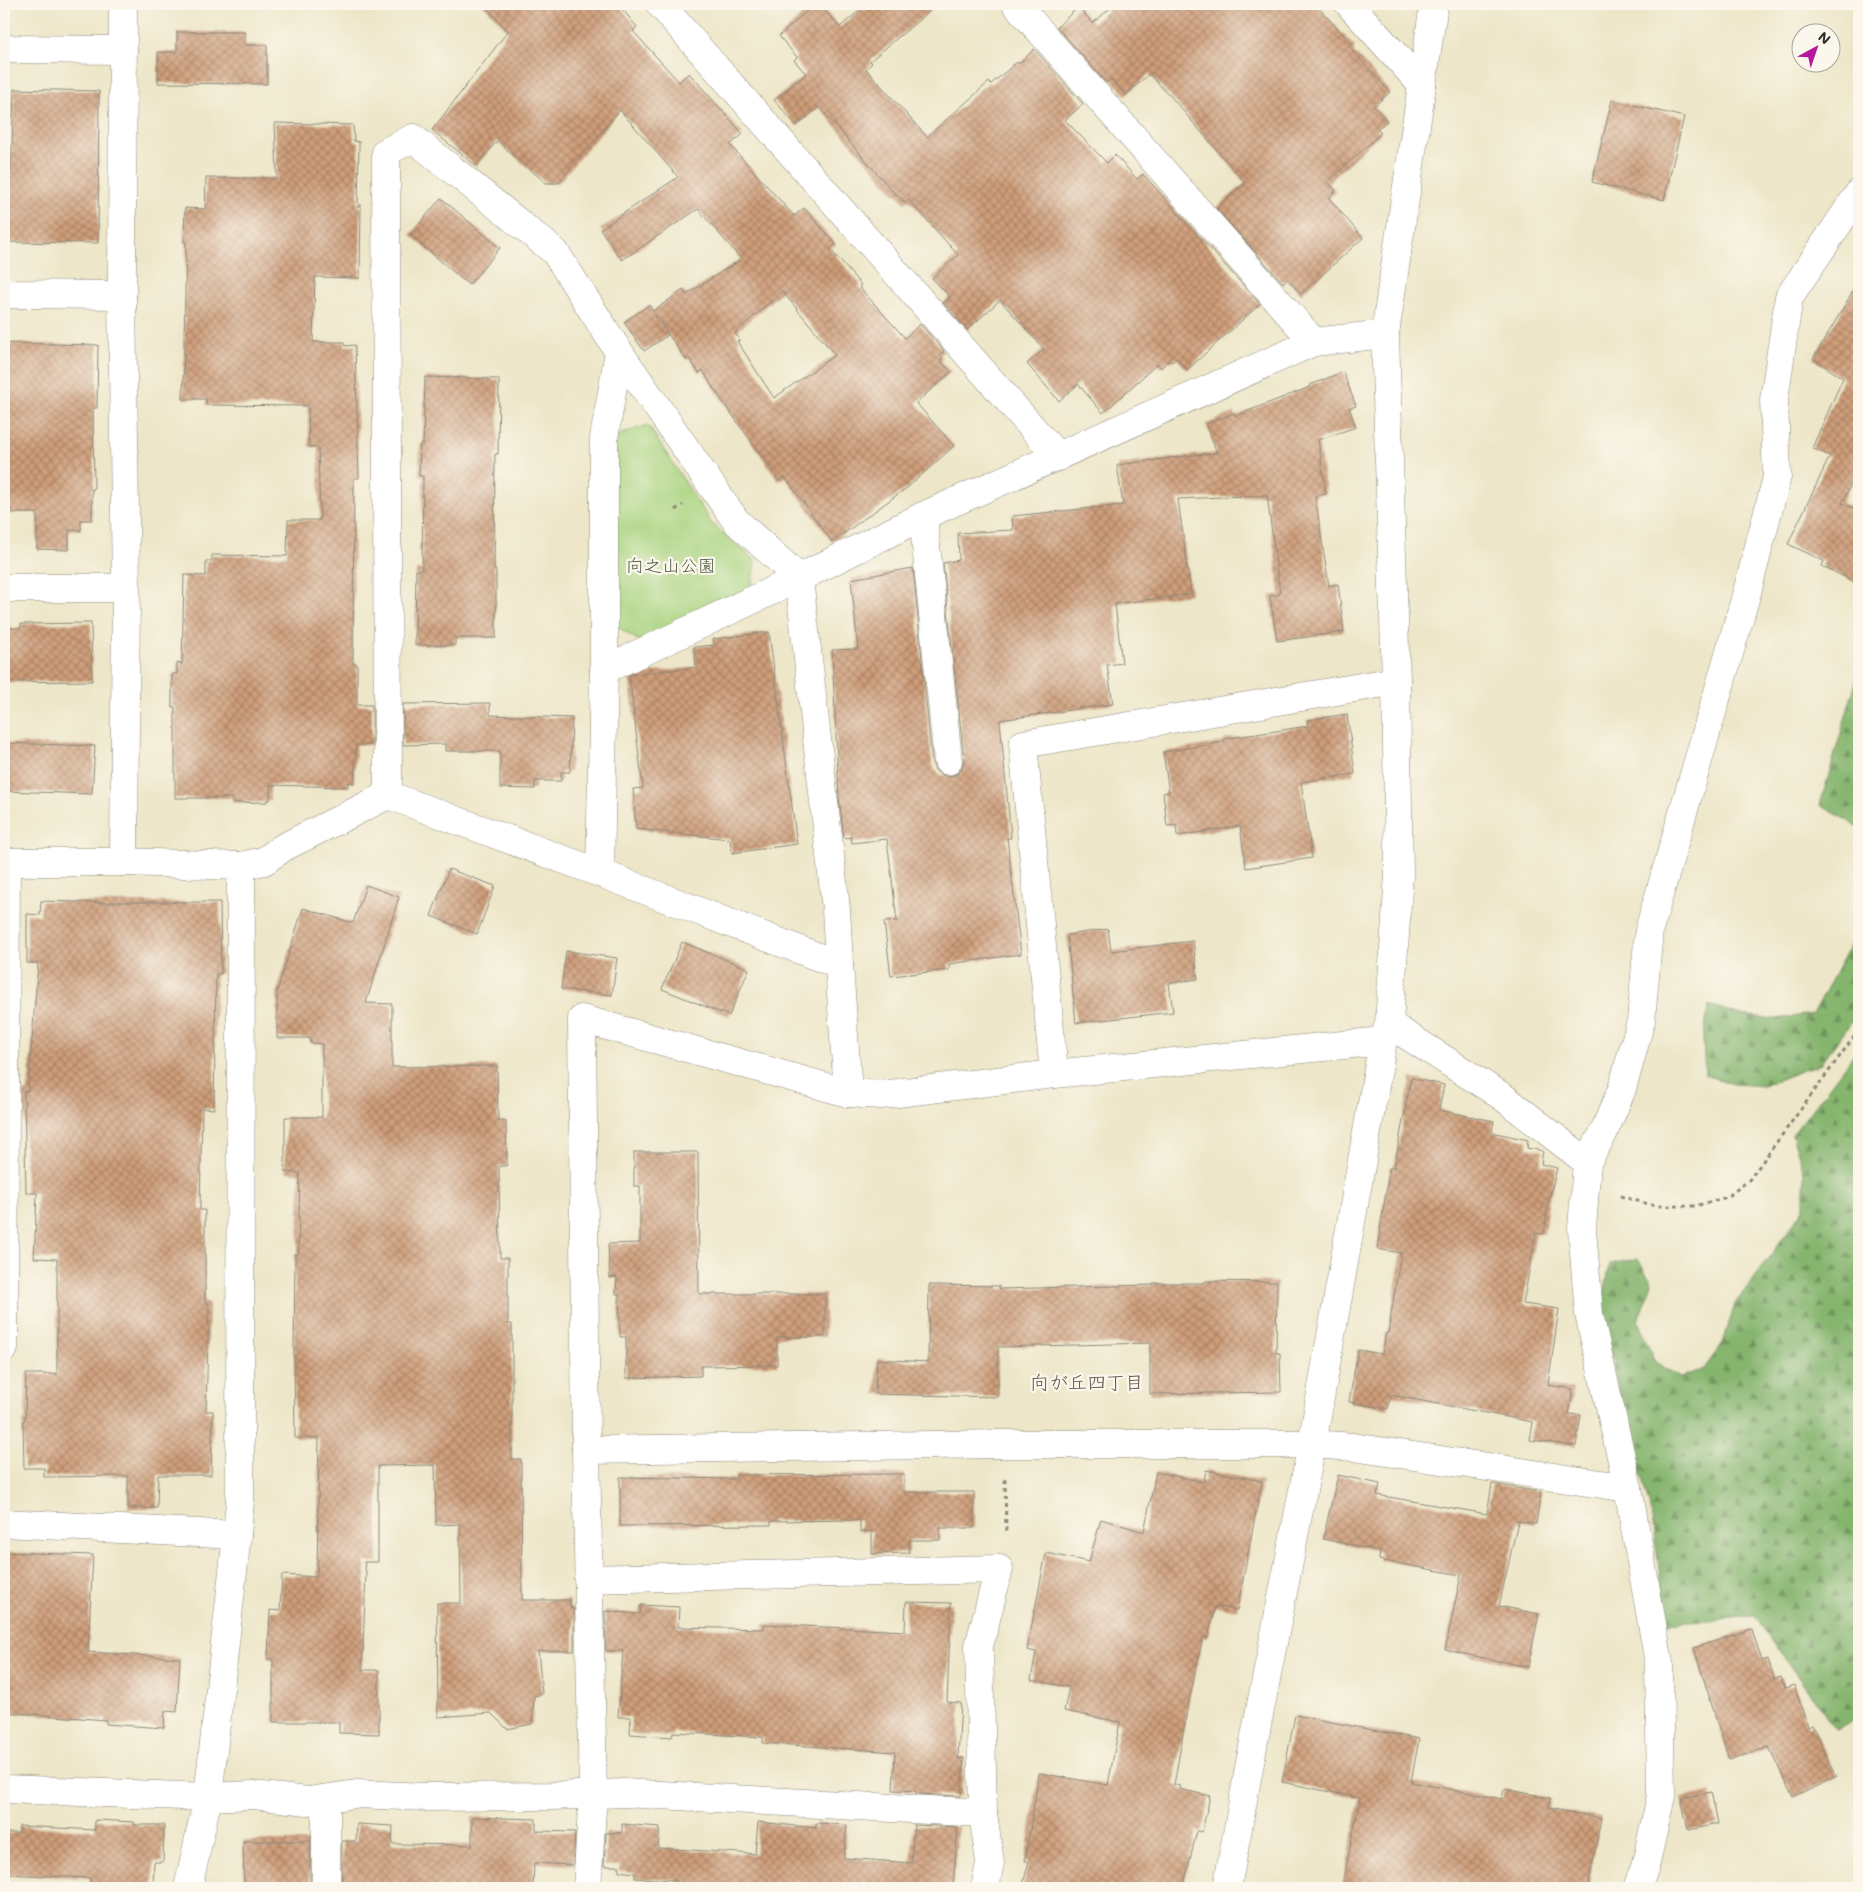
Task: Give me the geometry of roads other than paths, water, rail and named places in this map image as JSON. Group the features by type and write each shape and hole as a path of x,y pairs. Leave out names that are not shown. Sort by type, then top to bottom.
{"street":[{"path":"123,4 122,295 126,588 124,862"},
{"path":"660,4 1058,456"},
{"path":"1016,4 1314,342"},
{"path":"1349,4 1422,85"},
{"path":"1228,1888 1254,1741 1312,1444 1386,1032 1398,874 1396,680 1385,334 1434,4"},
{"path":"4,49 123,50"},
{"path":"388,795 386,152 413,138 555,252 619,352 736,521 800,578 836,909 848,1094"},
{"path":"1637,1888 1645,1867 1660,1796 1659,1663 1628,1488 1589,1314 1582,1229 1586,1174 1622,1089 1641,1021 1649,930 1747,592 1777,477 1774,400 1790,297 1859,193"},
{"path":"4,294 122,295"},
{"path":"604,670 800,578 923,516 1314,342 1385,334"},
{"path":"600,872 604,670 604,438 619,352"},
{"path":"923,516 948,761"},
{"path":"4,588 126,588"},
{"path":"1054,1074 1023,744 1396,680"},
{"path":"4,1348 5,862 124,862 241,866 264,860 388,795 600,872 839,965"},
{"path":"188,1888 208,1797 240,1500 241,866"},
{"path":"587,1888 593,1793 586,1450 582,1019 848,1094 881,1094 1386,1032 1504,1097 1586,1174"},
{"path":"586,1450 1004,1444 1312,1444 1353,1447 1628,1488"},
{"path":"4,1523 237,1535"},
{"path":"588,1579 999,1569 979,1646 983,1813 990,1863 985,1888"},
{"path":"4,1790 208,1797 253,1795 308,1801 356,1794 427,1797 553,1796 624,1792 983,1813"},
{"path":"326,1799 326,1888"}],"district":[{"name":"向が丘四丁目","path":"1087,1381"}],"park label":[{"name":"向之山公園","path":"671,565"}]}
